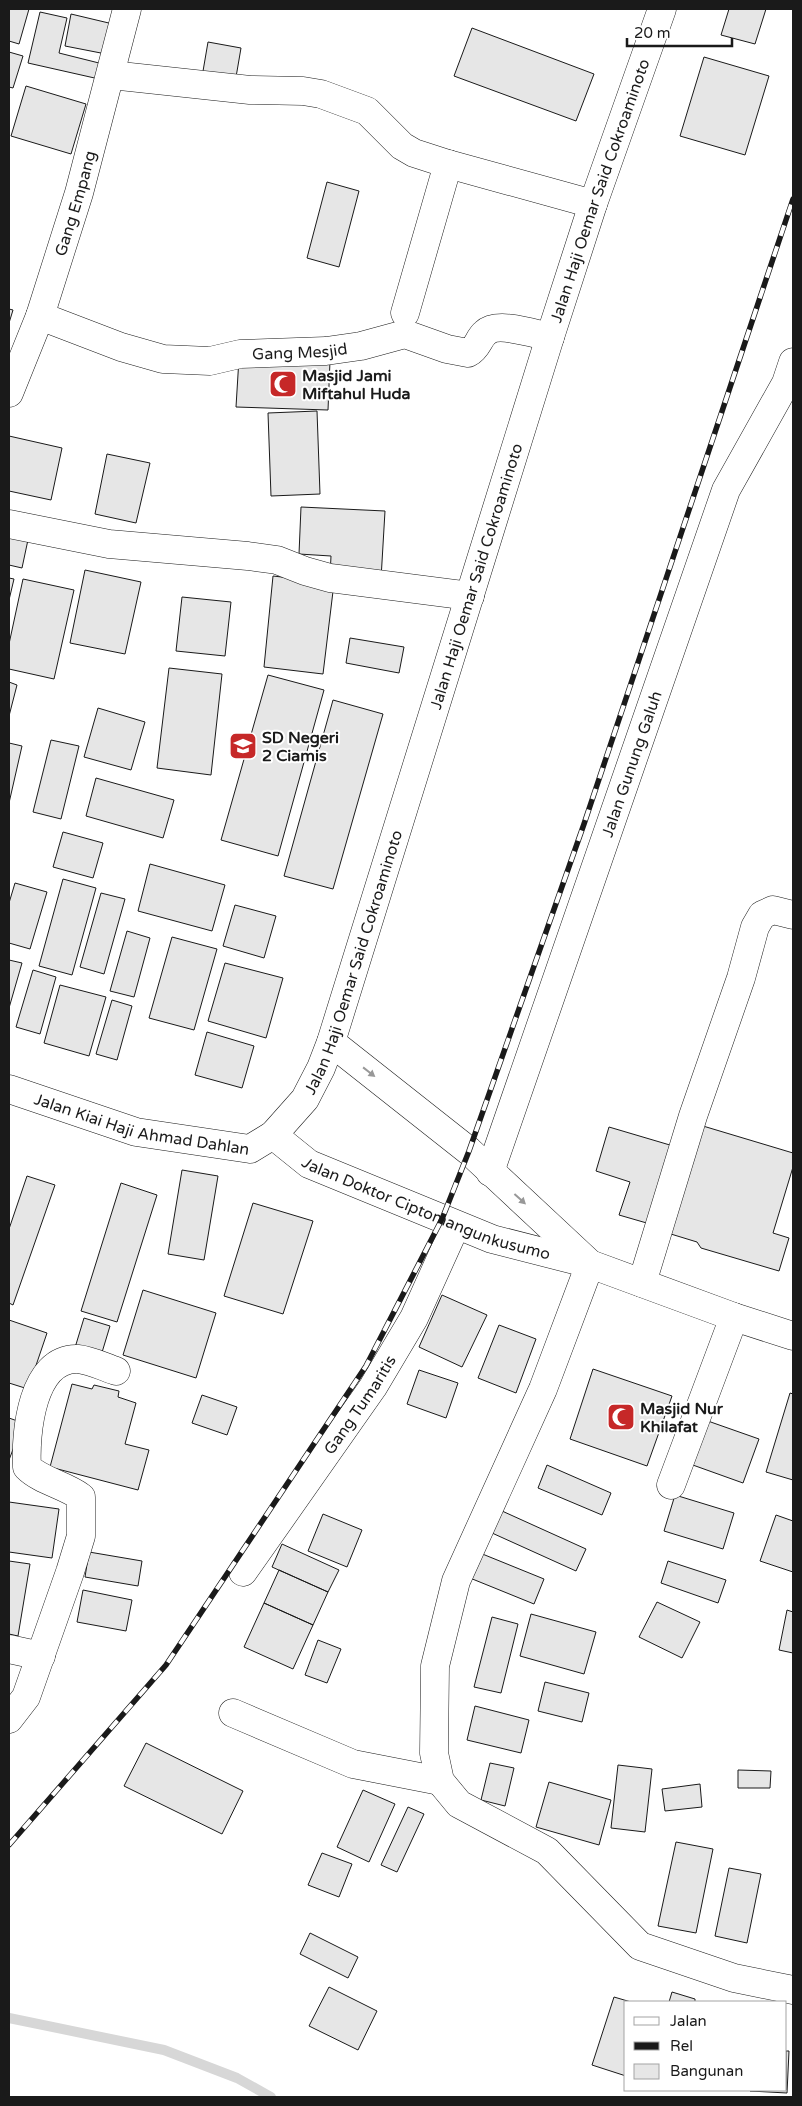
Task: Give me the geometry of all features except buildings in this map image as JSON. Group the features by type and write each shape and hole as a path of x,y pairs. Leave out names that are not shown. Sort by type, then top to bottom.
{"street":[{"name":"Gang Empang","path":"9,393 40,316 79,193 127,9"},
{"name":"Jalan Haji Oemar Said Cokroaminoto","path":"274,1135 305,1099 321,1068 331,1042 550,337 593,204 662,9"},
{"path":"111,75 250,90 303,91 321,94 367,111 402,146 414,153 593,204"},
{"path":"405,313 448,164"},
{"name":"Gang Mesjid","path":"40,316 121,347 163,359 210,361 240,354 326,351 360,346 405,334 447,349 468,353 477,347 484,334 490,329 507,328 550,337"},
{"name":"Jalan Gunung Galuh","path":"490,1172 726,490 786,383 793,362"},
{"path":"9,524 109,544 277,560 330,578 470,596"},
{"path":"642,1283 693,1116 741,978 755,927 762,915 773,910 793,915"},
{"name":"Jalan Doktor Ciptomangunkusumo","path":"331,1042 469,1152 590,1264"},
{"name":"Jalan Kiai Haji Ahmad Dahlan","path":"9,1089 136,1132 250,1149 274,1135"},
{"name":"Jalan Doktor Ciptomangunkusumo","path":"274,1135 310,1164 492,1239 590,1264 734,1317 793,1336"},
{"name":"Gang Tumaritis","path":"243,1572 373,1387 414,1318 456,1225"},
{"path":"590,1264 543,1389 456,1581 436,1666 434,1753 440,1781 459,1804 547,1851 640,1946 734,1978 793,1990"},
{"path":"670,1485 734,1317"},
{"path":"9,1719 26,1697 81,1536 81,1497 71,1490 34,1474 27,1467 27,1436 41,1380 48,1371 59,1363 78,1359 116,1371"},
{"path":"9,1649 41,1656"},
{"path":"233,1713 353,1764 440,1781"}],"waterway":[{"path":"9,2018 164,2050 237,2078 271,2097"}],"railway":[{"path":"9,1845 166,1665 366,1366 442,1219 469,1151 584,824 793,199"}],"place":[{"name":"Masjid Jami Miftahul Huda","path":"283,384"},
{"name":"SD Negeri 2 Ciamis","path":"243,746"},
{"name":"Masjid Nur Khilafat","path":"621,1417"}]}
